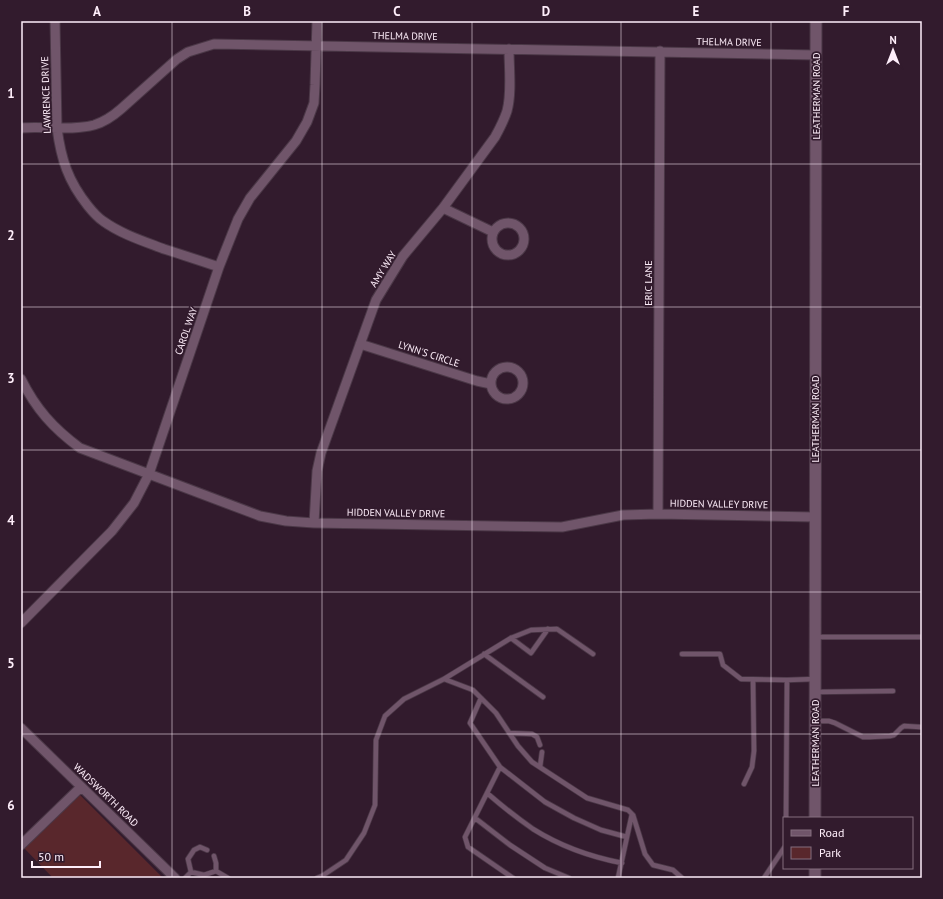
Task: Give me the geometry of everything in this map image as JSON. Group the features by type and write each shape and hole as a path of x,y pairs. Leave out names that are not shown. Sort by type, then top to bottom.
{"street":[{"name":"LAWRENCE DRIVE","path":"55,21 57,128 59,144 63,162 69,178 79,194 102,220 115,229 141,241 219,268"},
{"name":"CAROL WAY","path":"21,623 112,531 134,503 149,474 219,268 238,219 250,198 296,141 307,122 314,103 317,21"},
{"name":"LEATHERMAN ROAD","path":"815,817 816,21"},
{"name":"THELMA DRIVE","path":"21,128 81,127 94,125 104,121 112,116 177,59 200,47 214,44 816,55"},
{"name":"AMY WAY","path":"314,523 316,471 321,452 376,300 403,256 443,208 496,137 507,110 509,98 509,49"},
{"name":"ERIC LANE","path":"658,514 660,51"},
{"path":"443,208 493,232"},
{"name":"LYNN'S CIRCLE","path":"360,344 477,381 491,384"},
{"name":"HIDDEN VALLEY DRIVE","path":"21,379 38,408 46,418 80,448 260,516 286,521 314,523 562,527 623,515 658,514 815,518"},
{"name":"WADSWORTH ROAD","path":"21,728 175,878"},
{"path":"21,845 81,787"}],"lane":[{"path":"511,638 532,653 548,629"},
{"path":"317,878 346,860 364,833 375,805 376,740 386,716 404,699 444,679 511,638 531,630 557,629 593,654"},
{"path":"815,637 922,637"},
{"path":"484,654 543,696"},
{"path":"682,654 720,654 723,665 741,679 815,679"},
{"path":"444,679 473,690 496,713 518,746 532,762 587,798 628,810 632,814 645,854 653,865 673,870 682,878"},
{"path":"744,784 752,767 754,750 753,680"},
{"path":"786,817 787,680"},
{"path":"815,692 893,691"},
{"path":"481,698 470,723 500,767 545,802 574,818 601,830 627,837"},
{"path":"815,721 835,723 863,737 894,735 904,726 920,727"},
{"path":"509,733 532,734 537,737 540,745"},
{"path":"540,767 542,752"},
{"path":"500,767 465,837 468,847 513,878"},
{"path":"487,793 528,825 555,841 580,852 605,860 622,863"},
{"path":"618,878 632,814"},
{"path":"474,818 510,845 545,868 569,878"},
{"path":"191,872 188,858 194,850 200,847 207,850"},
{"path":"764,878 783,850"},
{"path":"214,856 216,871"},
{"path":"191,872 204,875 216,871 228,878"},
{"path":"185,878 191,872"}],"green space":[{"path":"79,794 163,878 53,878 24,848"}]}
